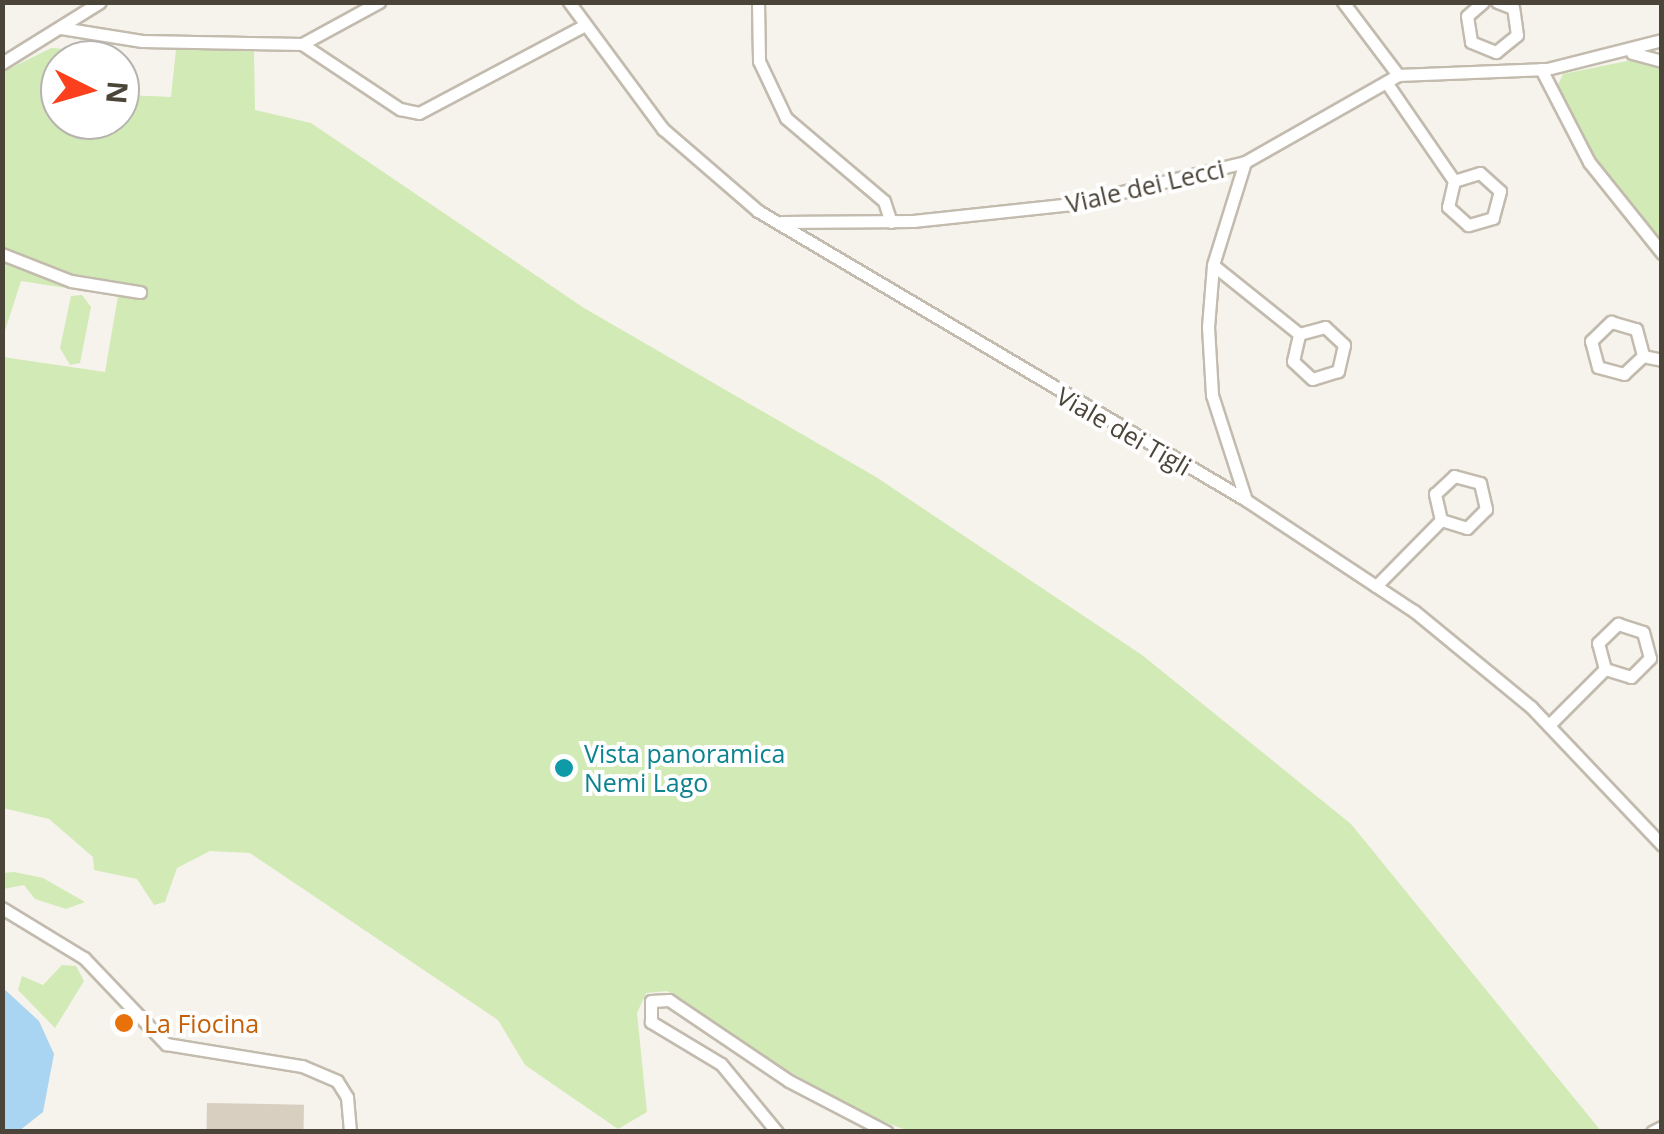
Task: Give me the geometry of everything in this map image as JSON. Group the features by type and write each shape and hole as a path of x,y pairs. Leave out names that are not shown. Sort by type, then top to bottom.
{"street":[{"path":"2,63 100,2"},
{"path":"60,28 142,41 302,44 380,2"},
{"name":"Viale dei Tigli","path":"568,2 663,129 758,211 781,222 905,304 1246,500 1376,586 1467,650 1549,725 1662,845"},
{"path":"758,2 758,61 786,118 884,201 890,222"},
{"path":"1343,2 1398,75"},
{"path":"1484,2 1467,16 1471,42 1496,52"},
{"path":"1495,71 1496,52 1517,35 1513,8 1497,2"},
{"path":"302,44 416,113 583,26"},
{"name":"Viale dei Lecci","path":"781,222 890,222 1060,206 1245,162 1398,75 1540,70 1628,52 1662,40"},
{"path":"1628,52 1662,61"},
{"path":"1540,70 1588,162 1662,253"},
{"path":"1386,82 1454,180 1448,207 1468,225 1494,218 1500,191 1480,173 1454,180"},
{"path":"1245,162 1213,266 1210,384 1246,500"},
{"path":"2,254 79,283 140,292"},
{"path":"1213,266 1299,334"},
{"path":"1610,322 1636,330 1643,356 1624,374 1611,371 1598,367 1591,341 1610,322"},
{"path":"1324,327 1344,345 1338,372 1312,379 1292,360 1299,334 1324,327"},
{"path":"1643,356 1662,360"},
{"path":"1454,476 1480,483 1486,509 1467,528 1441,520 1435,494 1454,476"},
{"path":"1376,586 1441,520"},
{"path":"1618,624 1644,632 1650,658 1631,676 1605,669 1598,643 1618,624"},
{"path":"1549,725 1605,669"},
{"path":"2,908 84,958 166,1044 302,1066 336,1082 347,1097 350,1132"},
{"path":"777,1132 721,1064 651,1022 651,1000 674,1003 778,1074 887,1132"},
{"path":"1652,1132 1662,1127"}],"green space":[{"path":"176,49 254,51 255,110 311,123 584,308 876,477 1142,655 1351,824 1601,1131 909,1131 865,1115 731,1038 667,991 646,993 637,1013 647,1112 618,1129 525,1065 498,1020 250,853 210,851 177,868 165,902 154,905 137,879 94,870 93,857 49,819 3,808 3,357 105,372 118,296 21,281 3,337 3,72 40,54 40,140 140,140 140,96 171,97"},
{"path":"1637,59 1661,65 1661,248 1590,154 1556,89 1563,74"},
{"path":"82,295 91,307 80,363 70,365 60,348 71,296"},
{"path":"3,873 43,878 85,902 66,909 35,899 24,885 3,889"},
{"path":"62,965 76,966 84,981 55,1028 18,990 22,976 43,985"}],"water":[{"path":"2,987 39,1021 54,1054 43,1112 19,1131 3,1131"}],"building":[{"path":"207,1103 304,1105 304,1132 206,1132"}],"place":[{"name":"Vista panoramica Nemi Lago","path":"564,768"},
{"name":"La Fiocina","path":"124,1023"}]}
